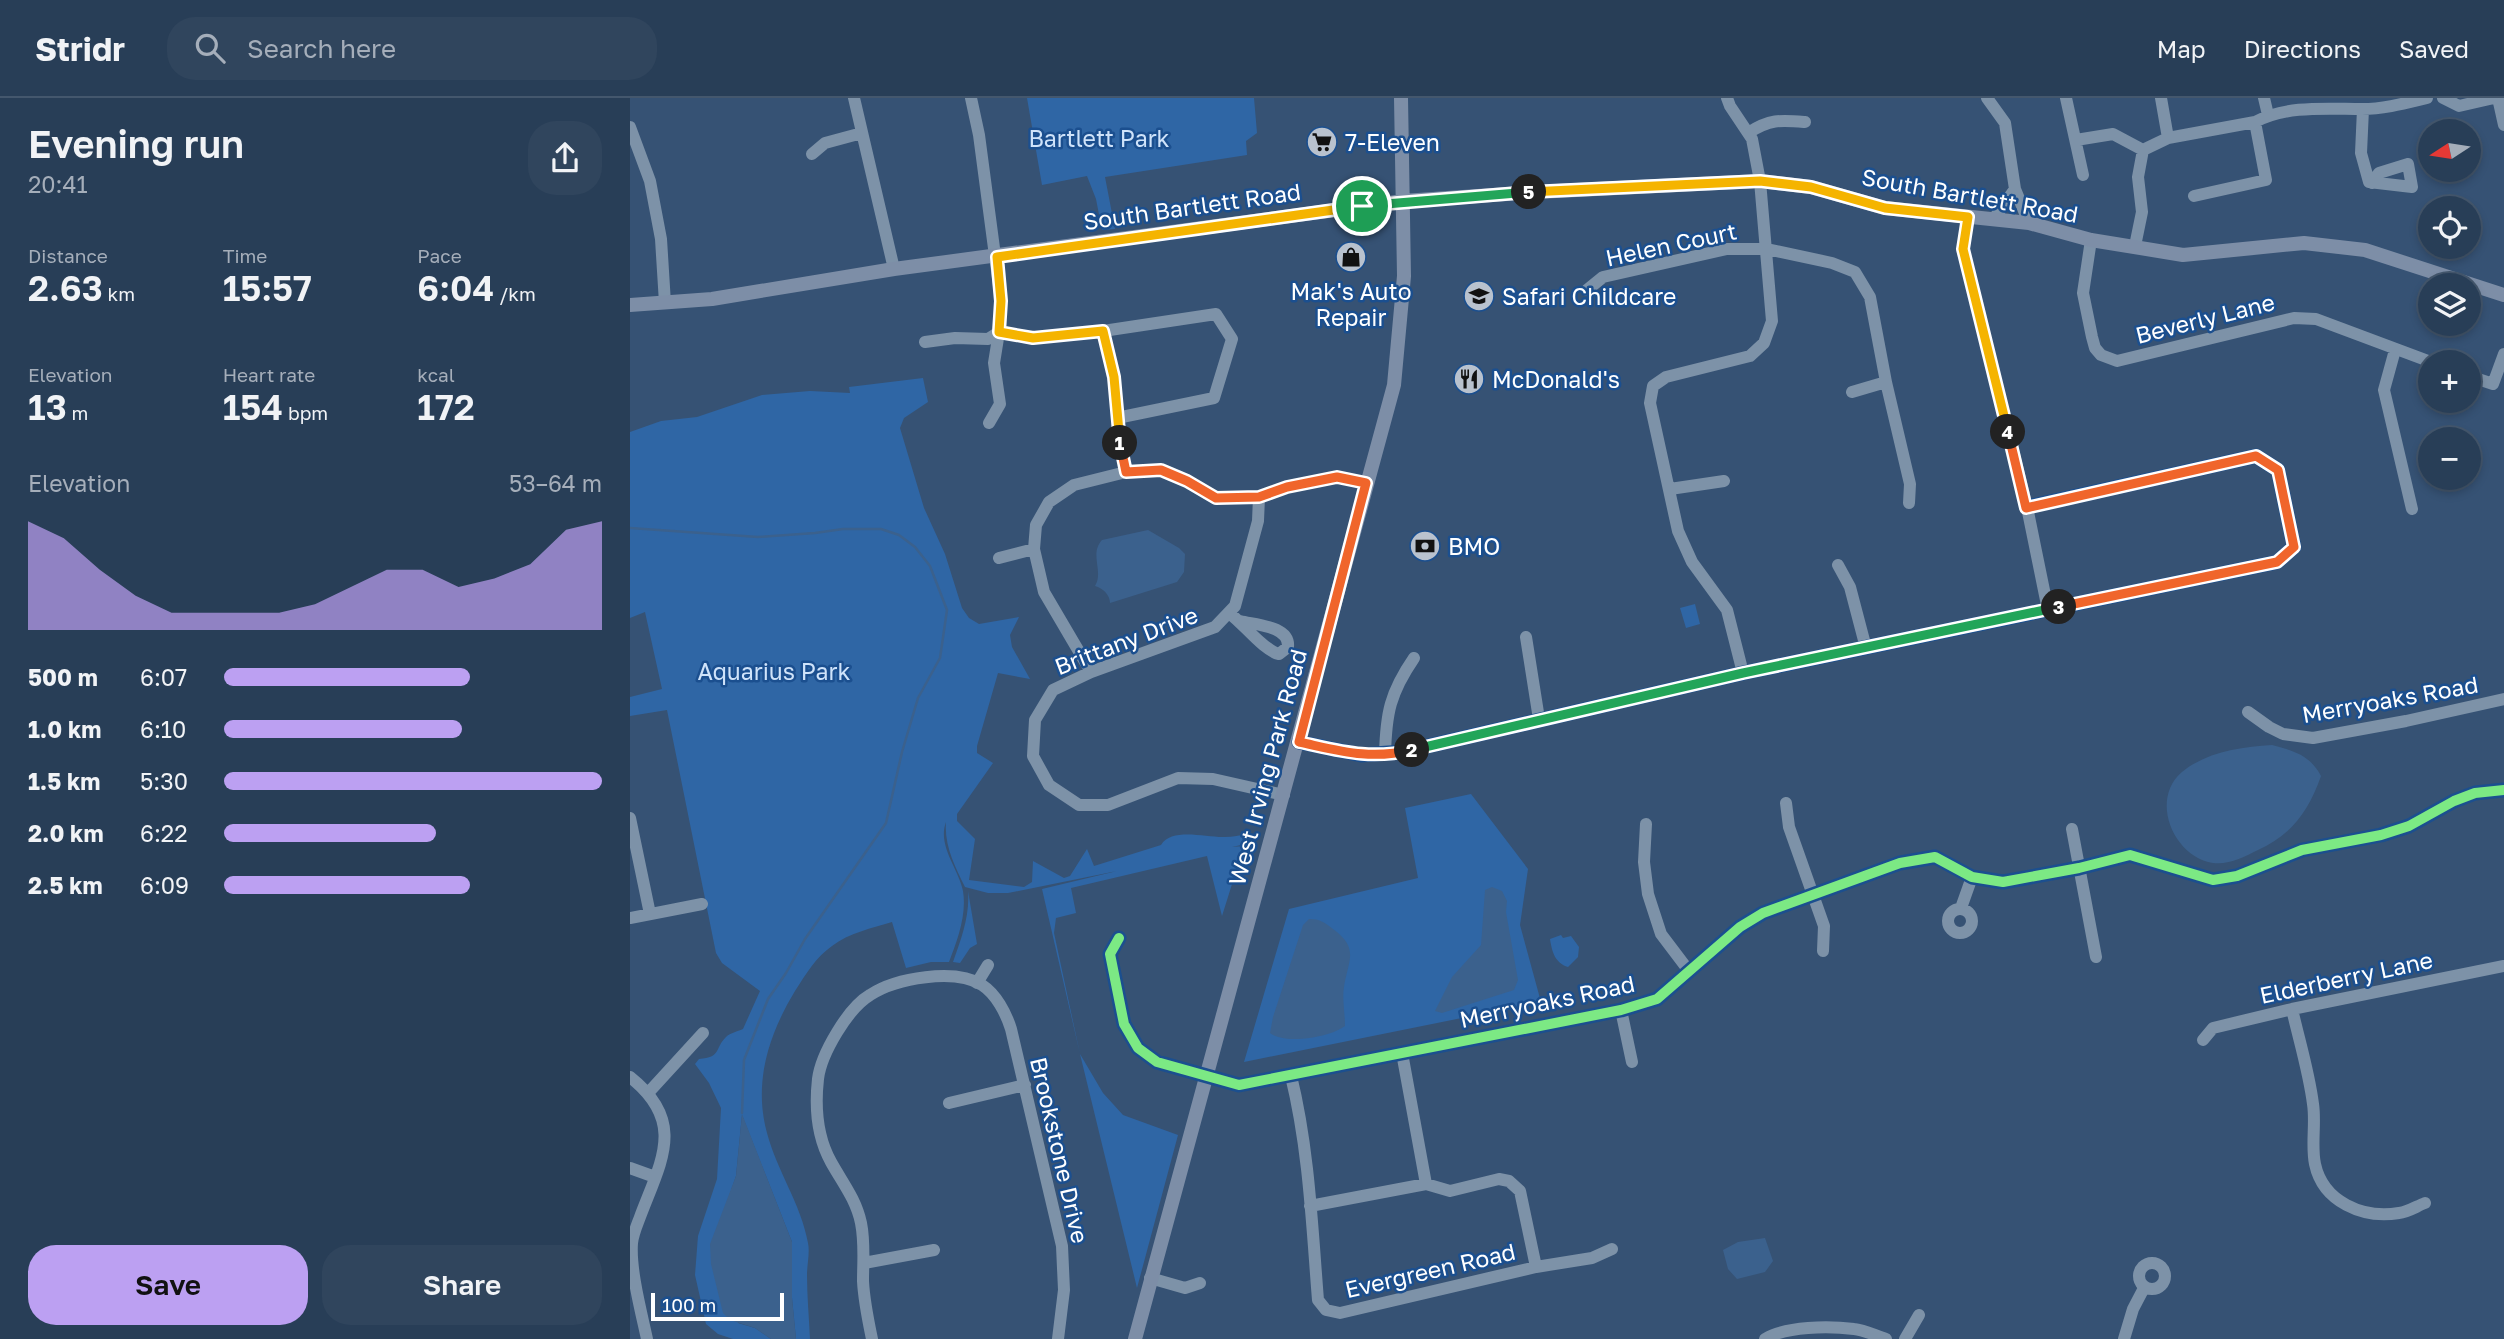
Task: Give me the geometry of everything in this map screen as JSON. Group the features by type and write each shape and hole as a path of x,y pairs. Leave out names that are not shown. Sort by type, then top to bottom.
{"main road":[{"name":"West Irving Park Road","path":"1135,1339 1394,385 1404,276 1401,98"},
{"name":"South Bartlett Road","path":"630,305 712,299 894,269 1403,201 1760,181 1811,187 1885,208 2029,223 2091,240 2183,255 2304,243 2365,250 2504,295"}],"street":[{"path":"854,98 894,269"},
{"path":"971,98 979,135 1001,301 994,363 1000,404 989,423"},
{"path":"1727,98 1752,139 1760,181 1772,321 1764,343 1750,356 1666,376 1653,386 1650,402 1678,531 1692,562 1727,610 1743,673"},
{"path":"1987,98 2005,123 2015,189 2029,223"},
{"path":"2066,98 2083,175"},
{"path":"2161,98 2168,138"},
{"path":"2264,98 2268,115"},
{"path":"2372,98 2363,109 2361,153 2369,182 2372,183"},
{"path":"2143,150 2168,138 2255,122 2268,115 2312,109 2363,109 2427,98"},
{"path":"2443,98 2459,106 2496,98 2504,125"},
{"path":"1748,133 1772,116 1800,118"},
{"path":"2194,195 2266,180 2255,122"},
{"path":"630,127 650,181 661,239 665,303"},
{"path":"812,154 825,143 862,133"},
{"path":"2076,140 2113,134 2143,150"},
{"path":"2135,246 2142,212 2138,177 2143,150"},
{"path":"1993,220 2015,189"},
{"path":"1968,217 1963,249 2048,610"},
{"name":"Beverly Lane","path":"2091,240 2083,293 2095,348 2109,359 2117,361 2294,318 2316,319 2418,358"},
{"name":"Helen Court","path":"1587,290 1603,277 1727,249 1767,249 1832,263 1855,272 1870,297 1886,382 1910,484 1909,503"},
{"path":"925,342 955,338 988,339 999,332 1033,338 1103,331 1216,314 1232,339 1214,398 1117,418"},
{"path":"1103,331 1114,377 1117,418 1126,472"},
{"path":"2395,350 2384,390 2412,509"},
{"path":"2481,380 2493,384 2504,354"},
{"path":"1852,392 1886,382"},
{"path":"1299,742 1361,755 1385,755 1743,673 2277,562 2294,547 2278,470 2256,456 2026,508"},
{"path":"1091,671 1044,592 1034,549 1036,525 1049,502 1074,485 1126,472 1161,470 1216,498 1259,497 1287,487 1337,477 1366,483"},
{"path":"1670,489 1724,481"},
{"name":"Brittany Drive","path":"1259,497 1258,521 1236,606 1215,627 1091,671 1053,690 1035,720 1033,756 1045,781 1079,805 1108,805 1178,778 1213,779 1284,795"},
{"path":"999,558 1034,549"},
{"path":"1838,565 1850,587 1866,649"},
{"path":"1229,613 1240,621"},
{"path":"1526,638 1539,719"},
{"path":"1385,755 1386,732 1394,691 1414,658"},
{"name":"Merryoaks Road","path":"2248,712 2283,734 2312,738 2504,699"},
{"name":"Merryoaks Road","path":"1119,938 1110,954 1124,1024 1138,1048 1157,1062 1239,1085 1621,1010 1657,999 1751,920 1763,913 1900,863 1935,857 1972,877 2003,882 2080,868 2130,855 2213,880 2237,876 2302,850 2381,835 2409,826 2454,801 2475,793 2504,790"},
{"path":"1786,803 1789,827 1824,926 1823,951"},
{"path":"630,818 650,914"},
{"path":"1646,824 1644,862 1648,894 1661,934 1689,971"},
{"path":"2072,829 2096,957"},
{"path":"1961,908 1972,877"},
{"path":"630,918 702,904"},
{"path":"872,1339 864,1297 864,1244 857,1211 848,1188 830,1160 818,1122 818,1075 832,1042 861,1001 878,991 917,979 946,976 977,983 988,965"},
{"name":"Elderberry Lane","path":"2203,1040 2213,1027 2504,967"},
{"name":"Brookstone Drive","path":"977,983 984,986 1008,1017 1062,1246 1064,1290 1058,1339"},
{"path":"2292,1009 2313,1102 2314,1160 2326,1190 2339,1202 2356,1209 2387,1214 2402,1213 2425,1203"},
{"path":"1621,1010 1632,1062"},
{"path":"649,1092 702,1033"},
{"path":"1402,1053 1426,1184"},
{"name":"Evergreen Road","path":"1291,1076 1299,1109 1318,1300 1326,1310 1340,1313 1536,1267 1592,1258 1612,1249"},
{"path":"630,1077 649,1092 656,1102 664,1125 664,1153 632,1241 631,1261 647,1339"},
{"path":"949,1103 1025,1085"},
{"path":"630,1168 655,1177"},
{"path":"1310,1206 1426,1184 1450,1191 1499,1179 1509,1181 1520,1191 1536,1267"},
{"path":"864,1263 934,1250"},
{"path":"1150,1278 1185,1288 1200,1283"},
{"path":"2124,1339 2133,1309 2144,1288"},
{"path":"1905,1339 1919,1315"},
{"path":"1765,1339 1774,1334 1813,1328 1856,1329 1886,1339"}],"green space":[{"name":"Bartlett Park","path":"1027,98 1254,98 1257,133 1246,141 1247,155 1105,177 1115,229 1102,230 1096,199 1087,176 1042,185"},
{"name":"Aquarius Park","path":"923,378 928,402 904,418 900,428 924,508 945,554 962,608 969,618 979,624 1019,617 1010,635 1012,647 1030,679 998,673 977,746 977,753 993,763 957,814 957,821 975,839 969,880 1024,887 1032,882 1033,861 1064,878 1070,876 1087,849 1094,866 1161,845 1173,836 1225,837 1247,834 1250,843 1232,847 1244,846 1222,916 1207,856 1071,888 1076,913 1056,918 1054,933 1080,1054 1042,889 1117,871 1008,893 988,893 965,887 948,847 946,822 944,840 946,849 961,883 964,900 960,928 949,962 931,962 906,968 892,922 861,931 839,941 816,961 795,991 778,1024 771,1041 763,1077 763,1114 771,1147 800,1215 808,1243 810,1339 796,1339 792,1298 792,1242 742,1115 736,1176 728,1199 738,1323 755,1328 771,1339 733,1339 718,1334 706,1324 695,1275 698,1236 717,1179 721,1108 709,1083 695,1064 699,1059 714,1054 728,1036 743,1029 760,991 722,963 716,953 667,710 630,716 630,697 662,689 645,612 630,618 630,432 661,421 697,417 762,395 810,391 850,393 849,387"},
{"path":"1695,604 1700,624 1686,628 1680,608"},
{"path":"1471,794 1528,869 1520,925 1541,1002 1244,1062 1289,909 1418,878 1405,808"},
{"path":"968,891 977,944 970,948 960,963 953,962 966,918"},
{"path":"1561,935 1563,938 1571,936 1579,947 1578,957 1568,967 1557,960 1551,944 1550,939"},
{"path":"1080,1054 1103,1093 1123,1115 1178,1135 1137,1288"}],"shaded area":[{"path":"1148,530 1185,554 1184,572 1177,582 1110,603 1106,592 1095,586 1098,575 1098,545 1102,540"},
{"path":"2272,745 2306,759 2321,776 2305,810 2280,837 2247,855 2231,862 2219,863 2199,859 2177,839 2170,826 2167,797 2172,784 2191,765 2213,755"},
{"path":"1492,887 1502,891 1507,901 1506,912 1518,980 1514,990 1442,1013 1435,1011 1452,977 1481,945 1485,890"},
{"path":"1309,919 1324,923 1347,943 1350,955 1343,992 1345,1026 1308,1038 1277,1037 1270,1033 1273,1017 1303,925"},
{"path":"742,1114 792,1242 792,1298 796,1339 771,1339 755,1328 730,1320 723,1313 711,1264 710,1244 736,1176"},
{"path":"1765,1238 1773,1261 1765,1272 1737,1279 1728,1269 1723,1250 1738,1242"}],"waterway":[{"path":"630,528 758,537 843,529 881,529 899,535 915,547 930,566 947,610 940,658 918,698 902,752 886,823 805,939 768,999 744,1060 742,1113"}],"cycle path":[{"path":"1299,742 1361,755 1402,752 1743,673 2277,562 2294,547 2278,470 2256,456 2027,507"},
{"path":"1119,938 1110,954 1124,1024 1138,1048 1157,1062 1239,1085 1621,1010 1657,999 1740,927 1763,913 1900,863 1935,857 1972,877 2003,882 2079,868 2130,855 2213,880 2237,876 2302,850 2381,835 2409,826 2454,801 2475,793 2504,790"}],"place":[{"name":"7-Eleven","path":"1322,142"},
{"name":"Mak's Auto Repair","path":"1351,257"},
{"name":"Safari Childcare","path":"1479,296"},
{"name":"McDonald's","path":"1469,379"},
{"name":"BMO","path":"1425,546"}],"route":[{"path":"1760,181 1811,187 1885,208 1968,217 1963,249 2026,508 2256,456 2278,470 2294,547 2277,562 1743,673 1402,752 1361,755 1299,742 1366,483 1337,477 1287,487 1259,497 1216,498 1161,470 1126,472 1119,439 1114,377 1103,331 1033,338 999,332 1001,301 997,257 1362,206 1536,192 1760,181"}]}
